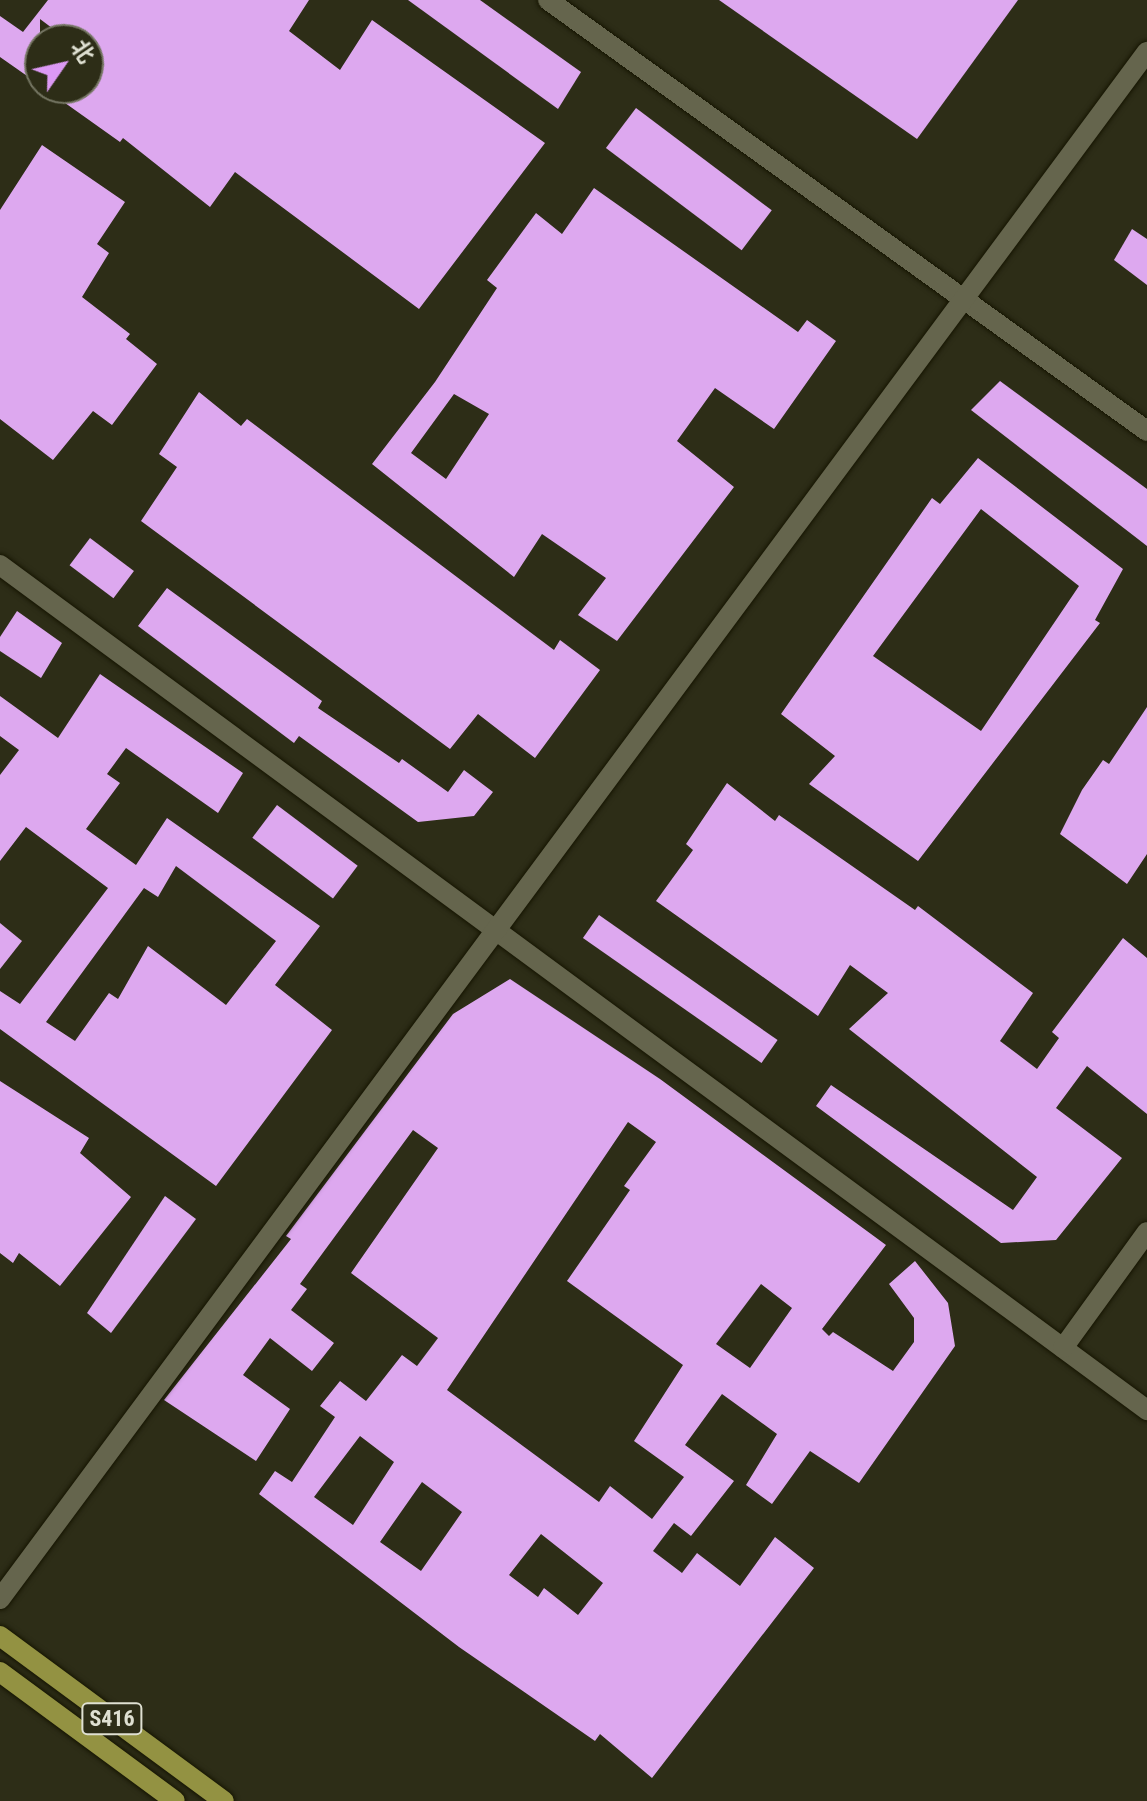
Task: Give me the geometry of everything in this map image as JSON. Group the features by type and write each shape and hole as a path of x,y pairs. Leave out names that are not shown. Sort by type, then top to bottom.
{"main road":[{"name":"S416","path":"0,1636 224,1801"},
{"name":"S416","path":"0,1672 175,1801"}],"street":[{"path":"548,0 1147,431"},
{"path":"0,1599 1147,52"},
{"path":"0,565 1147,1410"},
{"path":"1063,1348 1147,1232"}],"building":[{"path":"48,0 309,0 289,31 340,70 372,20 545,143 419,309 235,172 210,207 123,138 120,142 67,104 104,104 104,24 47,24 40,19 40,24 29,24"},
{"path":"408,0 480,0 581,72 558,109"},
{"path":"719,0 1018,0 917,139"},
{"path":"0,16 23,32 24,74 0,57"},
{"path":"636,108 772,210 742,250 606,148"},
{"path":"42,145 125,202 97,244 109,253 82,297 130,334 126,339 157,364 112,425 93,411 53,460 0,419 0,210"},
{"path":"594,188 798,332 807,320 836,341 774,429 715,388 677,441 734,487 617,641 578,615 606,578 542,534 514,577 372,464 435,382 497,288 487,280 536,213 562,234","holes":["454,394 489,414 446,479 411,453"]},
{"path":"1132,229 1147,239 1147,285 1114,260"},
{"path":"1000,381 1147,489 1147,546 971,410"},
{"path":"199,392 241,426 247,419 554,650 560,640 600,670 535,758 478,714 450,749 141,521 177,467 159,454"},
{"path":"978,458 1123,569 1095,620 1100,623 918,861 809,784 835,756 781,714 932,498 940,504","holes":["981,509 1079,586 981,731 873,656"]},
{"path":"90,538 134,571 113,598 70,565"},
{"path":"167,588 322,701 318,708 399,763 402,759 448,792 464,770 493,792 474,816 418,822 299,736 294,743 138,626"},
{"path":"17,611 62,643 41,678 0,651 0,637"},
{"path":"100,674 243,773 218,813 126,748 107,774 120,783 86,829 136,865 167,818 320,926 275,985 332,1030 216,1186 0,1029 0,991 20,1004 108,888 26,827 0,861 0,775 19,750 0,736 0,696 58,738","holes":["176,866 276,941 226,1005 148,946 118,999 109,993 75,1041 46,1022 144,888 158,897"]},
{"path":"1147,707 1147,854 1127,884 1060,834 1082,790 1103,760 1109,764"},
{"path":"727,783 775,821 779,815 915,910 918,906 1033,993 1000,1041 1037,1069 1059,1038 1052,1032 1123,938 1147,958 1147,1114 1087,1066 1056,1108 1122,1158 1056,1240 1001,1243 816,1106 831,1085 1013,1210 1037,1177 849,1029 888,993 850,965 818,1016 656,901 693,850 686,844"},
{"path":"277,805 358,866 333,899 252,838"},
{"path":"599,915 778,1040 762,1063 583,938"},
{"path":"0,923 22,941 0,969"},
{"path":"510,979 660,1079 886,1245 822,1329 829,1336 833,1332 893,1371 914,1342 914,1318 889,1284 915,1261 948,1303 955,1346 859,1483 810,1451 772,1504 746,1485 777,1434 722,1394 685,1445 734,1481 691,1536 674,1523 653,1551 682,1573 697,1553 740,1586 775,1537 814,1568 652,1778 600,1734 595,1741 459,1647 259,1494 275,1471 292,1482 335,1417 320,1406 340,1381 366,1401 402,1355 417,1366 438,1338 351,1273 438,1148 413,1130 300,1284 307,1289 291,1310 334,1343 312,1371 270,1338 243,1375 290,1409 256,1461 164,1400 291,1239 286,1236 453,1014","holes":["628,1122 656,1142 624,1186 630,1190 567,1281 683,1365 634,1441 684,1477 652,1519 610,1486 599,1502 447,1390","761,1284 792,1308 750,1368 716,1344","360,1436 394,1462 353,1525 314,1497","422,1482 462,1512 421,1571 380,1542","541,1534 603,1583 578,1615 544,1588 538,1597 509,1575"]},
{"path":"0,1081 89,1138 80,1153 131,1197 60,1286 19,1253 13,1263 0,1253"},
{"path":"165,1196 196,1219 111,1333 87,1313"}]}
